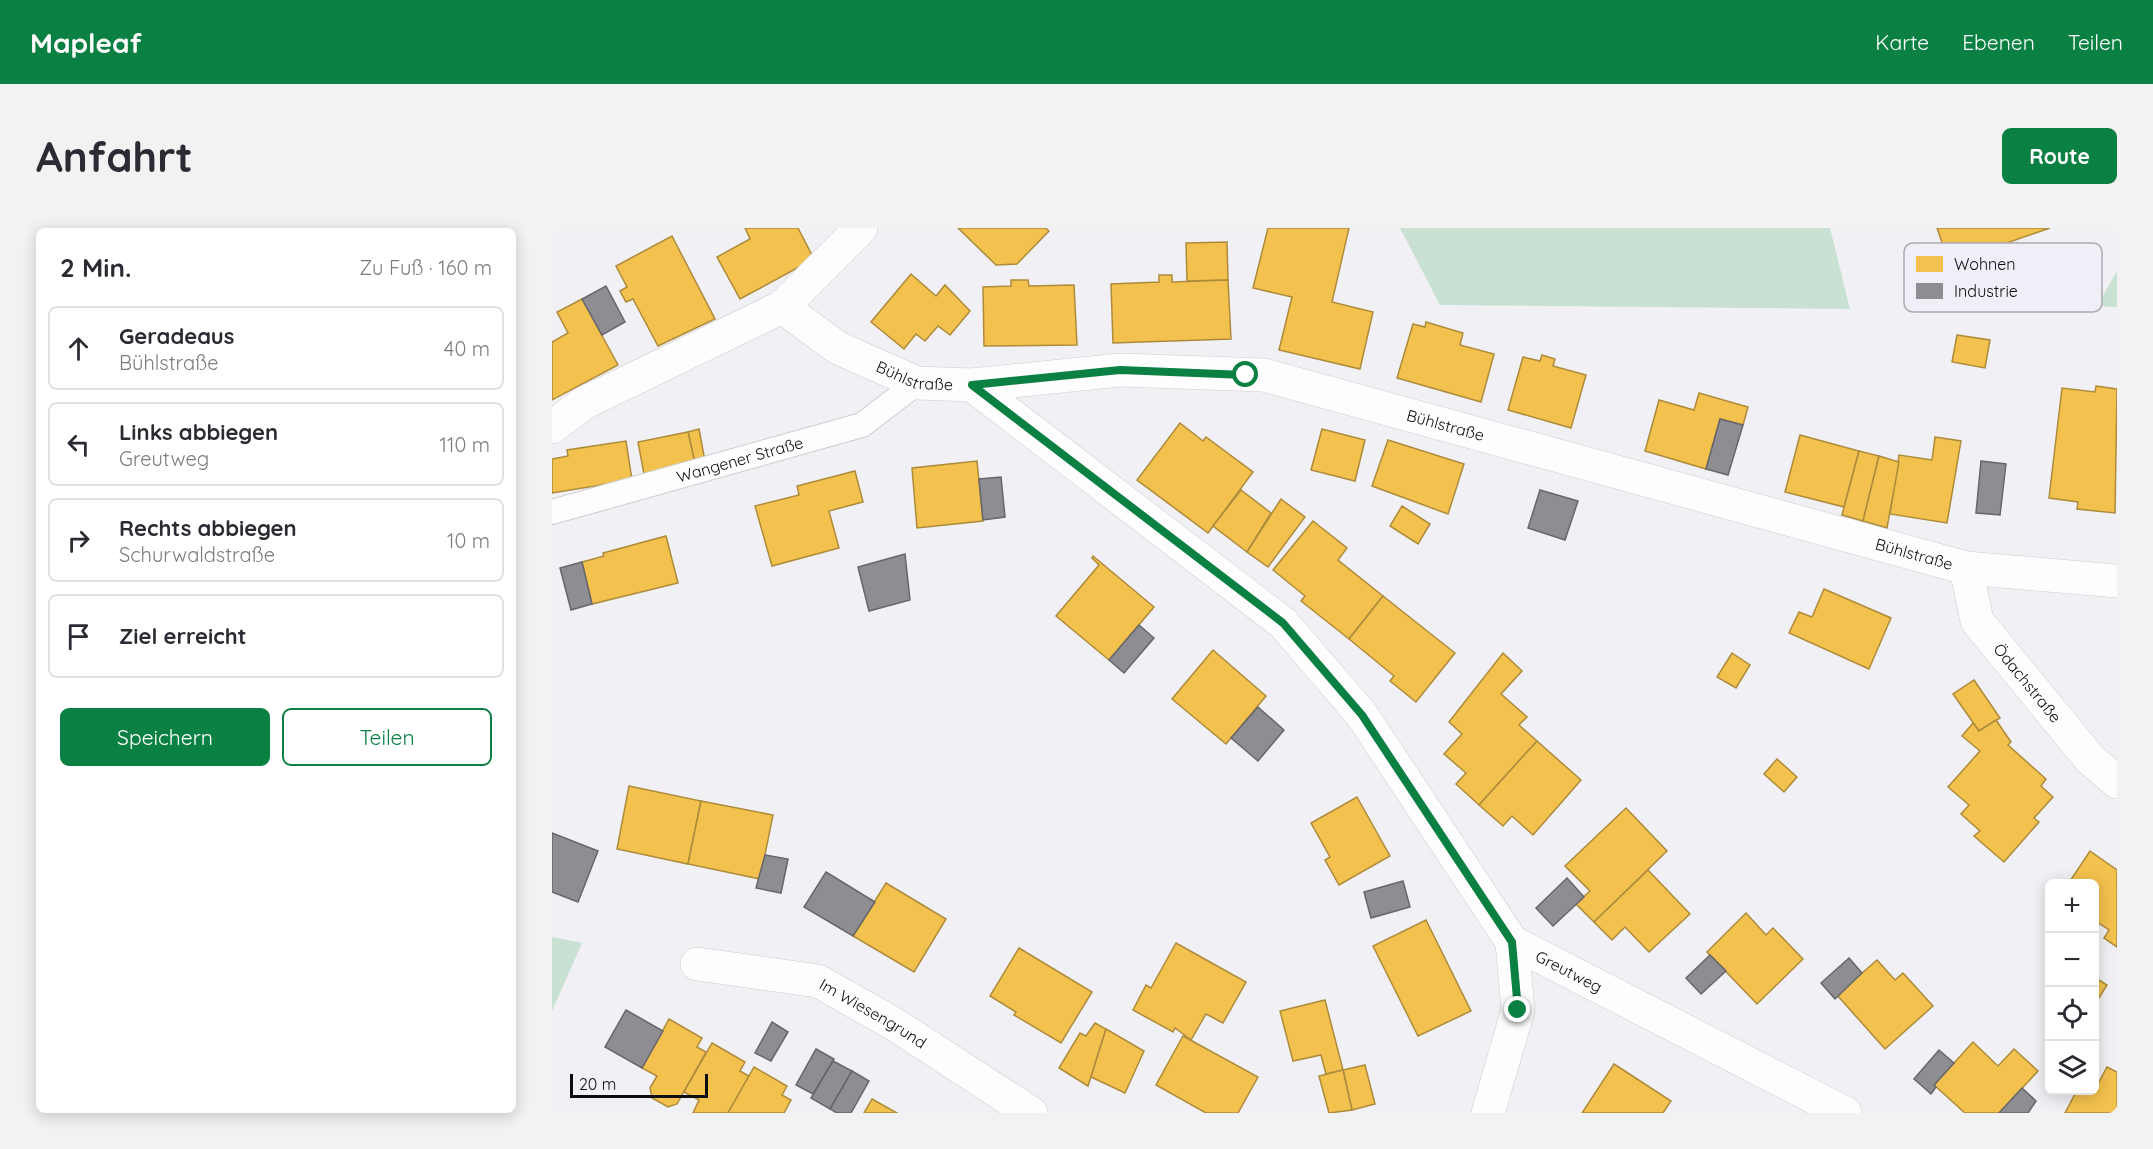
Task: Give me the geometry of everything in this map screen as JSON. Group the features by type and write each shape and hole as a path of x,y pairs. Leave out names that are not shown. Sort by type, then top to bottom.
{"street":[{"path":"552,427 584,403 782,307 861,228"},
{"name":"Bühlstraße","path":"782,307 838,348 917,383 972,385 1120,370 1264,375 1966,568 2117,581"},
{"name":"Greutweg","path":"972,385 1283,623 1362,715 1512,942 1845,1113"},
{"name":"Ödachstraße","path":"1966,568 1977,621 2090,759 2117,782"},
{"path":"1488,1113 1518,1010 1512,942"},
{"name":"Im Wiesengrund","path":"697,964 818,981 894,1024 1031,1113"}],"lane":[{"name":"Wangener Straße","path":"552,512 862,425 917,383"}],"green space":[{"path":"1400,228 1830,228 1850,309 1440,305"},
{"path":"2117,271 2117,307 2102,306 2102,297"},
{"path":"552,937 582,943 552,1011"}],"building: Wohnen":[{"path":"745,228 798,228 814,259 740,299 717,257 750,239"},
{"path":"958,228 1045,228 1049,231 1017,264 996,265"},
{"path":"1268,228 1349,228 1332,302 1373,312 1360,369 1279,350 1292,297 1253,288"},
{"path":"1937,228 2050,228 2007,243 1942,243"},
{"path":"672,236 715,319 658,346 633,299 626,302 620,291 627,287 616,266"},
{"path":"1227,242 1228,280 1187,281 1186,243"},
{"path":"911,274 936,296 945,285 970,311 950,335 938,326 925,341 916,334 904,349 871,322"},
{"path":"1159,275 1172,275 1172,282 1228,280 1231,339 1113,343 1111,284 1159,282"},
{"path":"1011,280 1028,280 1029,286 1074,285 1077,345 984,346 983,287 1011,286"},
{"path":"582,299 618,365 552,400 552,342 568,333 557,312"},
{"path":"1426,322 1463,333 1460,345 1494,354 1481,402 1397,378 1413,324 1425,327"},
{"path":"1957,335 1990,340 1985,368 1952,362"},
{"path":"1542,355 1555,359 1553,366 1586,375 1571,428 1508,410 1523,357 1540,361"},
{"path":"2096,386 2117,389 2115,513 2077,509 2078,502 2049,498 2062,388 2095,392"},
{"path":"1699,393 1748,407 1743,425 1720,419 1706,469 1645,451 1659,400 1694,410"},
{"path":"1180,423 1203,441 1206,437 1253,472 1208,533 1137,480"},
{"path":"699,429 705,461 695,463 688,432"},
{"path":"1322,429 1365,440 1355,481 1311,470"},
{"path":"688,432 695,463 644,474 638,442"},
{"path":"1800,435 1859,451 1844,507 1785,492"},
{"path":"1935,437 1961,441 1947,523 1890,514 1899,455 1932,460"},
{"path":"1388,440 1464,464 1448,514 1372,486"},
{"path":"626,441 632,480 552,493 552,459 568,456 567,450"},
{"path":"1859,451 1879,456 1863,521 1842,515"},
{"path":"1879,456 1899,462 1887,528 1863,521"},
{"path":"977,461 983,521 917,528 912,468"},
{"path":"855,471 863,502 829,511 839,548 772,566 755,506 799,495 797,486"},
{"path":"1241,490 1271,513 1247,552 1213,526"},
{"path":"1281,499 1305,517 1268,567 1247,552"},
{"path":"1402,506 1430,524 1418,544 1390,526"},
{"path":"1313,521 1347,548 1338,560 1383,596 1349,639 1301,601 1305,596 1273,570"},
{"path":"666,536 678,583 592,604 582,562 604,556 603,553"},
{"path":"1093,556 1154,607 1109,660 1056,616 1099,565 1092,558"},
{"path":"1824,589 1891,618 1869,669 1789,633 1799,612 1812,617"},
{"path":"1383,596 1455,653 1416,702 1390,681 1394,676 1349,639"},
{"path":"1213,650 1266,696 1226,744 1172,699"},
{"path":"1503,653 1522,671 1501,694 1527,717 1519,725 1537,741 1479,805 1456,784 1466,773 1444,754 1462,734 1449,722"},
{"path":"1732,653 1750,665 1736,688 1717,677"},
{"path":"1974,680 2000,718 1979,731 1953,694"},
{"path":"1996,720 2011,742 2008,745 2046,779 2041,786 2053,797 2034,818 2039,822 2004,862 1974,836 1980,831 1961,814 1969,805 1948,787 1980,751 1962,736 1973,723 1979,731"},
{"path":"1537,741 1581,780 1533,835 1512,816 1503,826 1479,805"},
{"path":"1777,759 1797,777 1784,792 1764,774"},
{"path":"629,786 701,801 688,864 617,849"},
{"path":"1357,797 1390,856 1339,885 1325,860 1330,857 1311,823"},
{"path":"701,801 773,815 760,879 688,864"},
{"path":"1626,808 1667,851 1594,922 1576,904 1590,891 1565,866"},
{"path":"2090,851 2117,870 2117,947 2104,938 2109,930 2099,923 2099,879 2071,879"},
{"path":"1648,870 1690,914 1649,952 1625,927 1612,940 1594,922"},
{"path":"886,883 946,919 914,972 853,936"},
{"path":"1746,913 1766,935 1773,928 1803,959 1757,1004 1707,952"},
{"path":"1426,920 1471,1011 1418,1036 1373,946"},
{"path":"1176,943 1246,982 1223,1023 1206,1014 1191,1040 1175,1028 1173,1032 1133,1010 1146,985 1151,988"},
{"path":"1019,948 1092,992 1061,1043 1014,1015 1016,1012 990,996"},
{"path":"1877,960 1895,980 1903,973 1933,1006 1885,1049 1837,995"},
{"path":"2099,980 2107,985 2099,998"},
{"path":"1325,1000 1343,1070 1326,1074 1321,1055 1293,1061 1280,1011"},
{"path":"669,1019 702,1038 697,1047 706,1052 677,1104 668,1107 652,1098 650,1088 657,1076 642,1068"},
{"path":"1095,1023 1106,1029 1088,1086 1059,1068 1080,1033 1086,1036"},
{"path":"1106,1029 1144,1051 1125,1093 1091,1077"},
{"path":"1183,1036 1258,1077 1238,1113 1206,1113 1156,1085"},
{"path":"1973,1042 1998,1066 2014,1049 2038,1071 1999,1113 1965,1113 1934,1085"},
{"path":"712,1043 745,1062 740,1071 749,1076 728,1113 693,1113 699,1100 684,1092"},
{"path":"1614,1064 1671,1101 1663,1113 1582,1113"},
{"path":"1365,1065 1375,1104 1352,1110 1343,1070"},
{"path":"754,1067 787,1086 782,1095 791,1100 784,1113 728,1113"},
{"path":"2107,1067 2117,1072 2117,1113 2065,1113 2074,1095 2099,1095 2099,1082"},
{"path":"1343,1070 1352,1110 1329,1113 1319,1076"},
{"path":"872,1099 897,1113 864,1113"}],"building: Industrie":[{"path":"606,286 625,322 602,335 582,299"},
{"path":"1720,419 1743,425 1728,475 1706,469"},
{"path":"1981,461 2006,464 2000,515 1976,513"},
{"path":"1001,477 1005,517 983,520 979,479"},
{"path":"1540,490 1578,501 1565,540 1528,528"},
{"path":"905,554 910,600 869,611 858,567"},
{"path":"582,562 592,604 571,610 560,568"},
{"path":"1139,625 1154,638 1124,673 1109,660"},
{"path":"1258,707 1284,730 1258,761 1231,738"},
{"path":"552,833 598,851 578,902 552,892"},
{"path":"765,855 788,859 781,893 756,888"},
{"path":"826,872 875,902 853,936 804,907"},
{"path":"1567,878 1584,897 1553,926 1536,908"},
{"path":"1403,881 1410,907 1371,918 1364,892"},
{"path":"1710,955 1726,971 1701,994 1686,978"},
{"path":"1849,958 1862,973 1835,999 1821,983"},
{"path":"626,1010 663,1031 642,1068 605,1047"},
{"path":"772,1022 788,1032 771,1061 755,1053"},
{"path":"816,1049 834,1059 813,1094 796,1085"},
{"path":"1939,1050 1954,1063 1934,1085 1936,1087 1931,1094 1914,1079"},
{"path":"833,1061 852,1071 830,1109 811,1098"},
{"path":"852,1071 869,1081 851,1113 837,1113 830,1109"},
{"path":"2022,1088 2036,1101 2028,1113 1999,1113"}],"route":[{"path":"1246,375 1120,370 972,385 1118,499 1283,623 1362,715 1512,942 1518,1010"}]}
